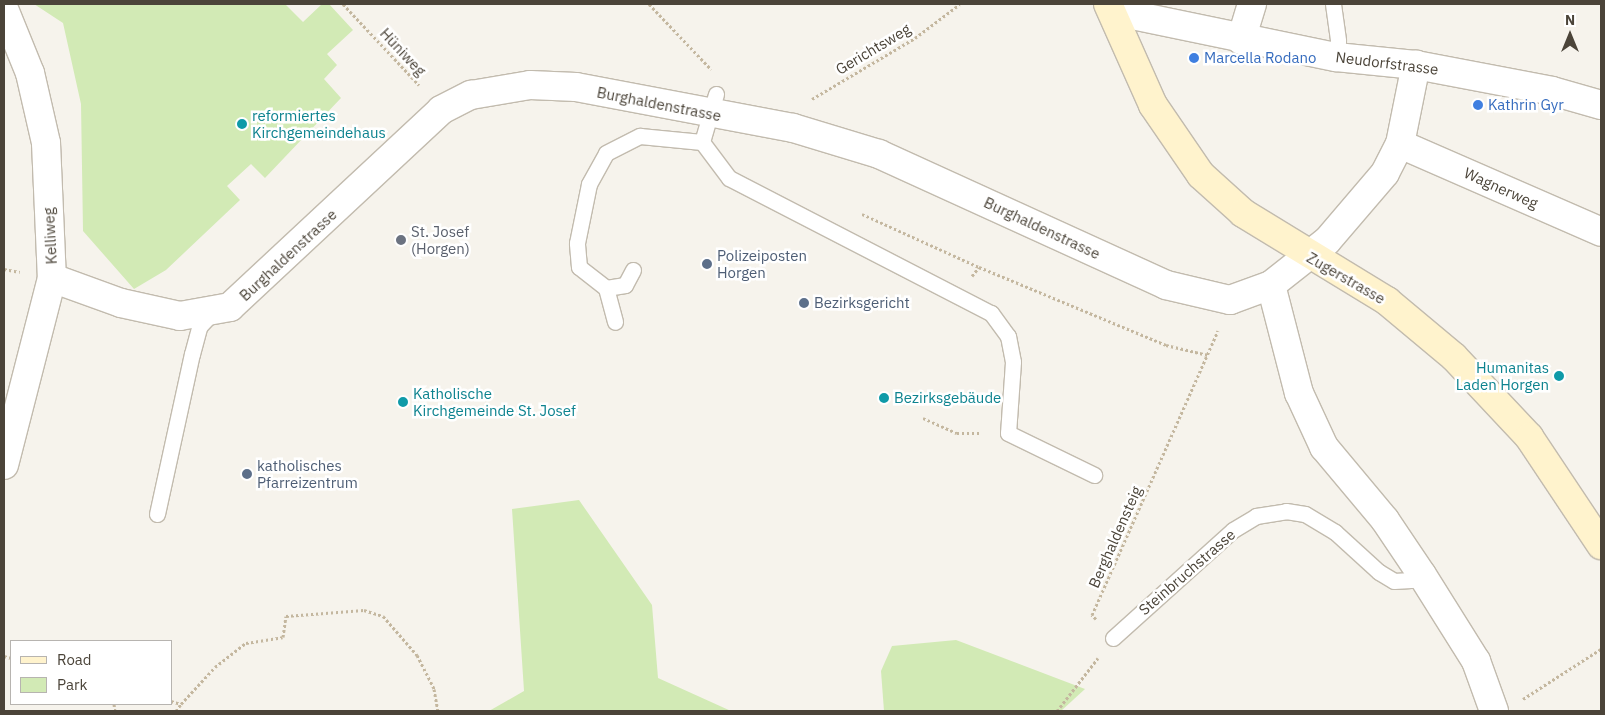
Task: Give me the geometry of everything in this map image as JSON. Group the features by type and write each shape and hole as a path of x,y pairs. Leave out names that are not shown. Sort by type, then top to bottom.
{"main road":[{"name":"Zugerstrasse","path":"1110,8 1153,105 1180,148 1202,175 1243,213 1307,256 1387,301 1454,357 1529,437 1601,545"}],"street":[{"path":"1241,40 1252,4"},
{"name":"Neudorfstrasse","path":"1110,8 1241,40 1336,57 1416,65 1552,91 1601,105"},
{"name":"Kelliweg","path":"4,9 30,72 42,119 52,278 4,465"},
{"name":"Burghaldenstrasse","path":"52,278 120,303 180,316 230,307 266,277 441,110 472,95 530,84 576,87 714,104 879,154 1166,285 1230,300 1271,285 1327,241 1385,173 1400,144 1416,65"},
{"name":"Wagnerweg","path":"1400,144 1601,232"},
{"path":"1271,285 1299,393 1324,447 1385,520 1422,575 1476,661 1494,711"}],"lane":[{"path":"1333,4 1338,41 1336,57"},
{"path":"702,142 714,104"},
{"path":"615,322 606,288 579,267 577,243 589,184 606,153 640,136 702,142 729,178 959,294 991,313 1008,336 1013,362 1008,433 1094,475"},
{"path":"606,288 625,285 633,270"},
{"path":"156,514 194,345 200,327 215,310"},
{"name":"Steinbruchstrasse","path":"1113,638 1232,530 1256,516 1286,511 1305,514 1335,532 1378,572 1394,581 1411,580 1422,575"}],"path":[{"name":"Hüniweg","path":"343,4 426,93"},
{"path":"649,4 719,77 714,104"},
{"name":"Gerichtsweg","path":"808,101 915,38 960,4"},
{"path":"851,209 979,267 959,294"},
{"name":"Berghaldensteig","path":"979,267 1166,345 1208,355 1092,615 1113,638"},
{"path":"4,269 25,273"},
{"path":"923,418 957,433 1008,433"},
{"path":"176,711 215,667 246,643 283,637 286,616 364,610 383,616 418,655 434,690 438,711"},
{"path":"1057,711 1113,638"},
{"path":"1520,701 1601,649"},
{"path":"172,701 181,704"}],"green space":[{"name":"reformiertes Kirchgemeindehaus","path":"34,4 285,4 303,22 322,4 329,4 353,30 327,54 337,65 324,79 341,98 265,178 251,164 227,186 240,200 166,270 134,289 83,231 81,104 63,23"},
{"path":"579,500 652,605 658,678 731,711 489,711 524,691 512,509"},
{"path":"956,640 1085,689 1061,711 884,711 881,671 892,646"}],"place":[{"name":"Marcella Rodano","path":"1194,58"},
{"name":"Kathrin Gyr","path":"1478,105"},
{"name":"reformiertes Kirchgemeindehaus","path":"242,124"},
{"name":"St. Josef (Horgen)","path":"401,240"},
{"name":"Polizeiposten Horgen","path":"707,264"},
{"name":"Bezirksgericht","path":"804,303"},
{"name":"Humanitas Laden Horgen","path":"1559,376"},
{"name":"Bezirksgebäude","path":"884,398"},
{"name":"Katholische Kirchgemeinde St. Josef","path":"403,402"},
{"name":"katholisches Pfarreizentrum","path":"247,474"}]}
